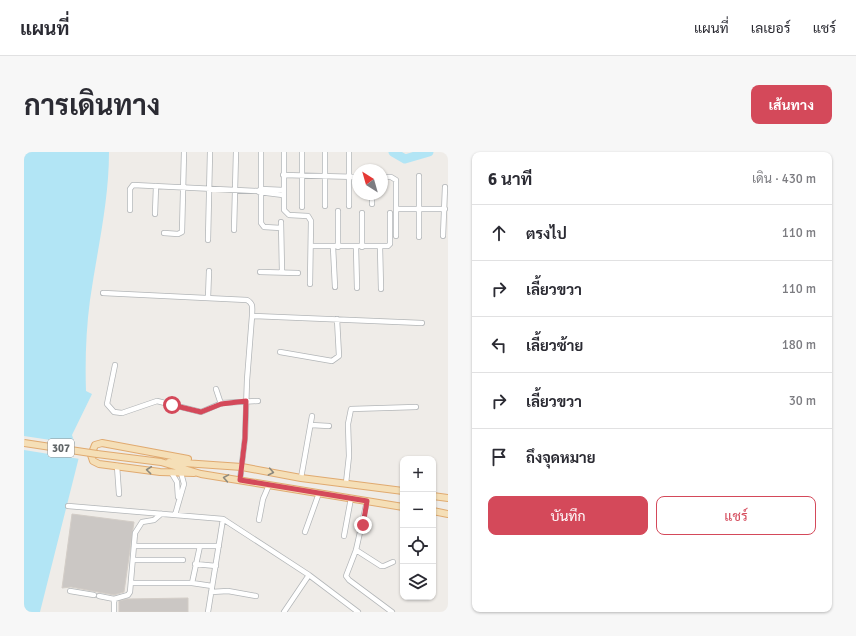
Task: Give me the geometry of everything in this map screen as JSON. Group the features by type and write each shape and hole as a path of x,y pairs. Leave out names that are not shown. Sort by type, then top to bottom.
{"main road":[{"name":"307","path":"24,443 161,462 205,463 242,467 301,478 400,491"},
{"path":"201,474 117,466 93,461 91,455 95,445 99,443 112,444 205,463"},
{"name":"307","path":"161,462 201,474 400,506"},
{"path":"436,496 448,498"},
{"path":"436,512 448,514"}],"street":[{"path":"164,233 178,234 182,232 184,152"},
{"path":"208,240 210,152"},
{"path":"234,230 236,152"},
{"path":"261,152 260,191 262,226 281,225 282,272"},
{"path":"284,152 283,207 285,213 289,215 305,215 310,217 312,227 310,284"},
{"path":"302,152 302,207"},
{"path":"325,152 325,206"},
{"path":"349,152 349,206"},
{"path":"283,175 302,177 352,177"},
{"path":"419,176 419,237"},
{"path":"388,178 394,178 396,180 396,236"},
{"path":"130,210 131,186 235,189 283,193"},
{"path":"155,214 156,186"},
{"path":"444,236 446,226 445,187"},
{"path":"396,209 445,209"},
{"path":"335,287 338,211"},
{"path":"362,213 362,247"},
{"path":"311,246 388,246 390,244 390,213"},
{"path":"356,247 357,288"},
{"path":"380,247 381,289"},
{"path":"208,298 209,271"},
{"path":"260,272 298,273"},
{"path":"103,293 247,300 252,305 240,480"},
{"path":"252,316 422,323"},
{"path":"280,352 332,361 338,356 337,320"},
{"path":"115,365 107,404 114,412 122,413 157,401 201,412 221,404 258,401"},
{"path":"216,389 221,404"},
{"path":"346,483 349,456 348,424 351,409 416,407"},
{"path":"301,478 312,416"},
{"path":"311,425 329,426"},
{"path":"117,466 119,494"},
{"path":"170,472 177,482 178,499"},
{"path":"175,515 178,499 184,484 181,473"},
{"path":"260,520 263,499 269,485"},
{"path":"305,532 319,493"},
{"path":"344,536 351,498"},
{"path":"367,501 356,550 346,573 347,578 392,612"},
{"path":"68,506 223,519 309,575 358,612"},
{"path":"70,591 114,599 128,595 131,583 134,546 138,525 142,522 154,520 161,514"},
{"path":"208,612 223,519"},
{"path":"134,546 219,546"},
{"path":"192,583 200,546"},
{"path":"356,550 380,566 393,562"},
{"path":"133,560 183,560"},
{"path":"195,564 216,566"},
{"path":"284,612 309,575"},
{"path":"131,583 192,583 212,586"},
{"path":"211,592 228,591 256,596"},
{"path":"114,599 114,612"}],"water":[{"path":"24,152 109,152 105,208 90,300 87,334 86,391 92,394 72,435 79,457 40,612 24,612"}],"pier":[{"path":"24,436 77,444 80,459 24,450"}],"building":[{"path":"72,514 134,522 124,592 114,595 71,587 62,588"},
{"path":"188,598 188,612 119,612 119,601 127,599"}],"waterway":[{"path":"393,152 405,159 429,152"}],"route":[{"path":"172,405 201,412 221,404 246,401 245,438 240,480 367,501 363,525"}]}
